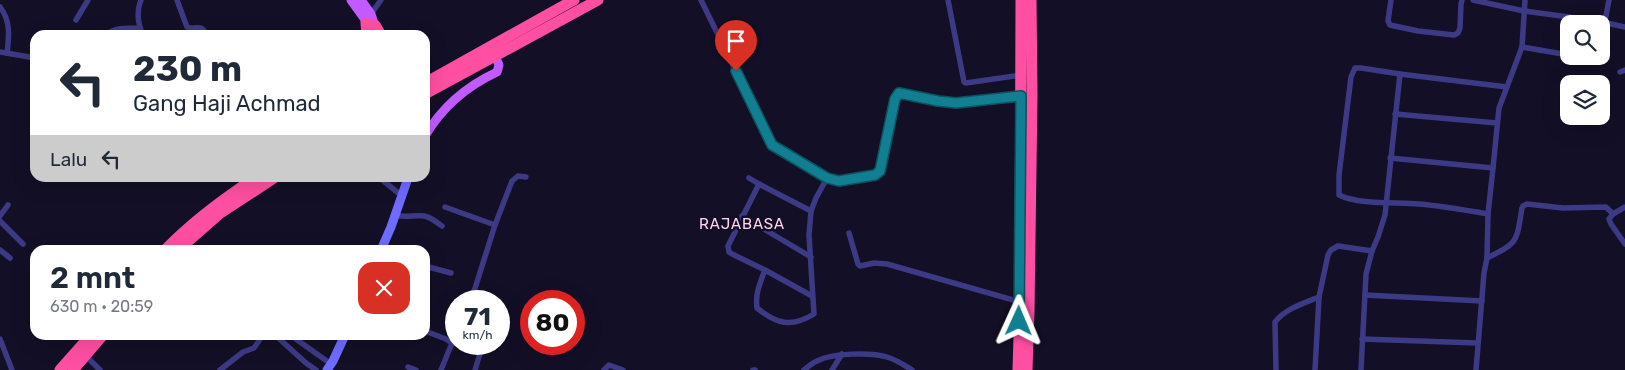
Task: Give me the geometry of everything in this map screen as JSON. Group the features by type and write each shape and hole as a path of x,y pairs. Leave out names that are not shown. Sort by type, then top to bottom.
{"highway":[{"path":"430,80 574,0"},
{"path":"430,91 598,0"},
{"path":"1021,0 1021,96 1027,370"},
{"path":"1025,226 1032,94 1031,0"},
{"path":"176,245 219,202 250,182"},
{"path":"177,245 219,214 268,182"},
{"path":"1018,370 1020,302 1025,244"},
{"path":"60,370 86,340"},
{"path":"73,370 99,340"}],"main road":[{"path":"351,0 373,29"},
{"path":"361,0 373,29"},
{"path":"430,128 447,106 470,87 497,72 499,65 495,56"}],"street":[{"path":"76,20 88,0"},
{"path":"118,30 140,28 138,13 141,0"},
{"path":"177,0 187,27 200,27 204,30"},
{"path":"373,29 381,0"},
{"path":"701,0 772,145 827,178 839,181 875,175 880,171 897,94 902,93 956,103 1021,96"},
{"path":"948,0 964,82 1021,75"},
{"path":"1391,0 1388,22 1390,25 1418,31 1454,34 1458,33 1460,28 1462,0"},
{"path":"1472,0 1560,16"},
{"path":"1476,370 1497,123 1501,99 1522,47 1524,0"},
{"path":"1606,15 1609,0"},
{"path":"0,8 8,22 9,38 7,53"},
{"path":"1610,24 1623,27"},
{"path":"1522,47 1560,53"},
{"path":"0,52 30,57"},
{"path":"1488,214 1418,204 1386,204 1340,196 1338,193 1339,175 1353,71 1355,68 1361,68 1507,87"},
{"path":"1361,370 1366,274 1380,231 1386,204 1400,74"},
{"path":"1395,114 1497,123"},
{"path":"1390,158 1493,168"},
{"path":"474,290 495,225 512,180 518,176 526,177"},
{"path":"749,178 811,211"},
{"path":"765,270 757,291 757,308 766,315 786,323 794,323 814,314 809,235 811,211 827,178"},
{"path":"385,182 402,196"},
{"path":"384,245 407,182"},
{"path":"759,184 728,246 729,252 812,296"},
{"path":"1486,258 1513,243 1517,236 1522,208 1527,204 1563,208 1606,207 1613,214"},
{"path":"0,216 8,205"},
{"path":"445,207 495,225"},
{"path":"1625,207 1613,214 1610,219 1611,224 1625,244"},
{"path":"394,215 402,217 424,216 431,218 442,226"},
{"path":"742,216 811,257"},
{"path":"0,221 23,244"},
{"path":"849,233 860,266 874,263 887,264 1020,302"},
{"path":"1316,370 1319,297 1325,264 1331,250 1338,246 1372,251"},
{"path":"0,250 10,258"},
{"path":"430,267 452,273"},
{"path":"1365,294 1482,301"},
{"path":"1276,370 1275,322 1288,311 1319,297"},
{"path":"430,333 445,339"},
{"path":"1362,339 1477,343"},
{"path":"0,340 12,370"},
{"path":"220,370 243,352 254,348 260,340"},
{"path":"281,340 316,370"},
{"path":"296,340 329,368 343,340"},
{"path":"804,370 817,360 842,354 885,356 898,360 912,370"},
{"path":"832,370 842,354"},
{"path":"441,370 448,355"},
{"path":"475,370 480,355"},
{"path":"86,356 100,370"},
{"path":"604,370 608,365 623,370"},
{"path":"408,367 416,370"}],"district":[{"name":"RAJABASA","path":"742,224"}],"route":[{"path":"736,71 772,145 835,181 878,174 895,99 899,93 956,103 1021,96 1019,321"}]}
